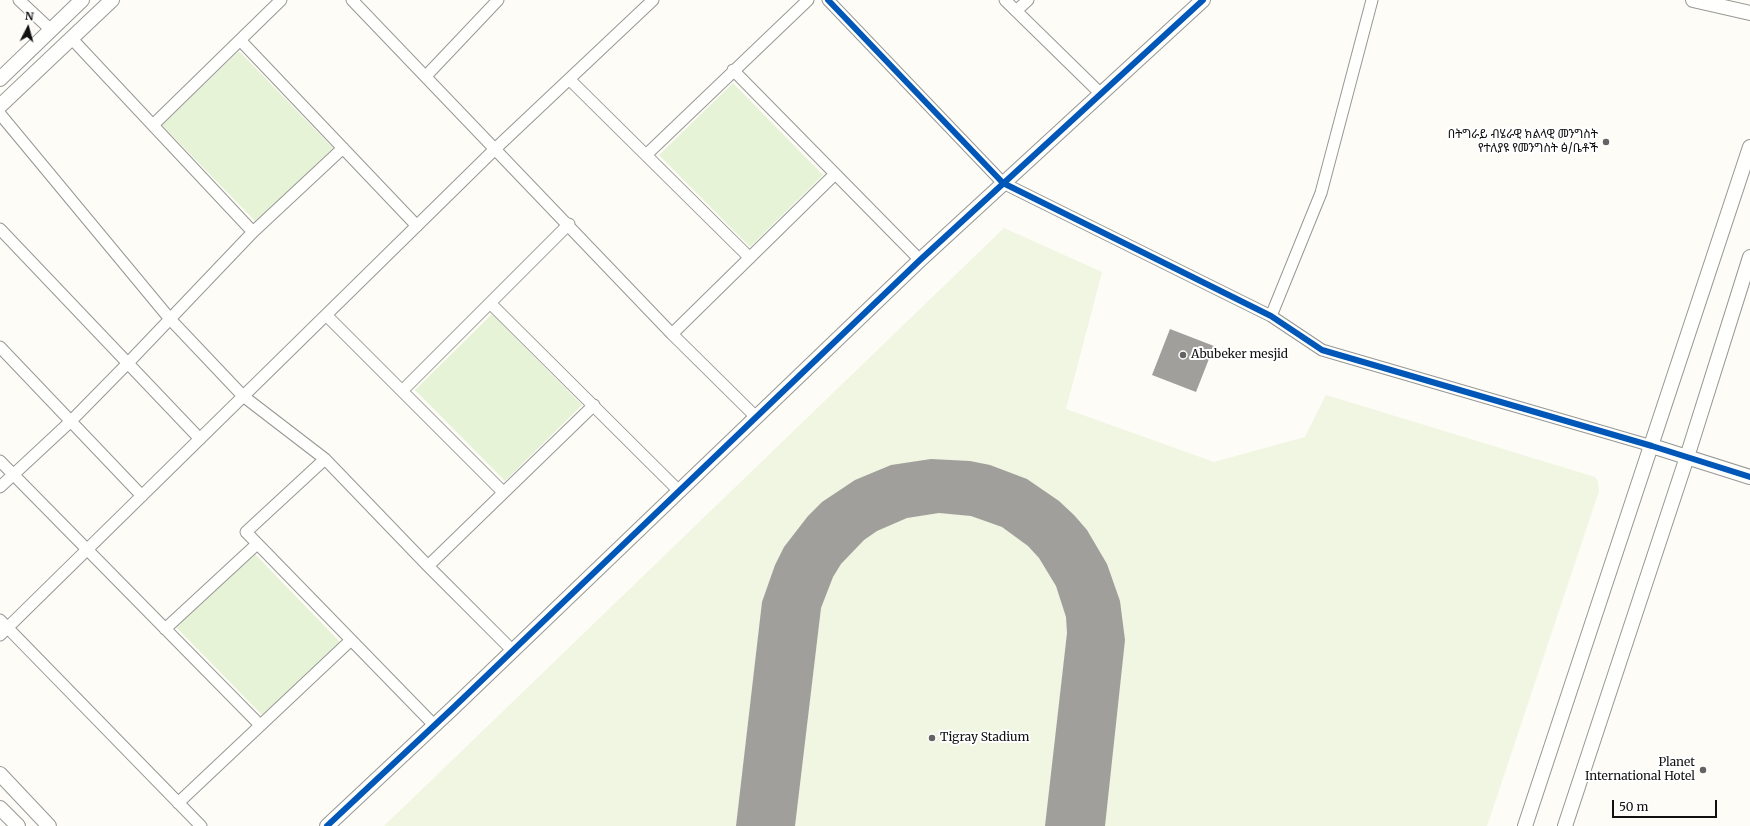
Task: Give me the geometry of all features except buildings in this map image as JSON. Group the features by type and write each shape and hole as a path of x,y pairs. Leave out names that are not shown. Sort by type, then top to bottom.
{"street":[{"path":"19,0 51,30"},
{"path":"0,78 82,0"},
{"path":"0,106 112,0"},
{"path":"153,125 281,0"},
{"path":"352,0 495,150 569,224 672,334 756,417"},
{"path":"426,76 498,0"},
{"path":"201,826 2,628 87,550 495,150 653,0"},
{"path":"646,155 733,70 808,0"},
{"path":"828,0 1003,183 1271,316 1322,350 1652,446 1750,477"},
{"path":"1006,0 1101,94"},
{"path":"1016,11 1028,0"},
{"path":"328,826 582,585 678,491 920,260 1204,0"},
{"path":"1271,316 1321,193 1372,0"},
{"path":"1693,0 1750,13"},
{"path":"72,39 253,232"},
{"path":"240,40 417,226"},
{"path":"733,70 920,260"},
{"path":"569,79 750,258"},
{"path":"0,114 170,319 244,396 325,459 428,566 512,650"},
{"path":"1525,826 1750,147"},
{"path":"0,487 71,421 253,232 343,148"},
{"path":"672,334 835,174"},
{"path":"402,391 569,224"},
{"path":"0,229 200,439"},
{"path":"1565,826 1687,458 1750,257"},
{"path":"490,303 594,405 678,491"},
{"path":"326,315 503,492"},
{"path":"0,347 142,496"},
{"path":"428,566 594,405"},
{"path":"325,459 246,532 434,725"},
{"path":"0,461 260,725"},
{"path":"165,629 257,544"},
{"path":"178,803 351,640"},
{"path":"0,774 49,826"},
{"path":"0,808 18,826"}],"green space":[{"path":"239,51 333,148 256,222 162,125"},
{"path":"733,83 823,175 750,247 659,155"},
{"path":"1004,228 1102,272 1066,409 1214,462 1305,437 1326,395 1595,477 1598,481 1599,491 1487,826 384,826"},
{"path":"492,314 582,405 505,481 415,390"},
{"path":"254,553 340,642 263,716 176,627"}],"cycle path":[{"path":"828,0 1003,183 1271,316 1322,350 1652,446 1750,477"},
{"path":"327,826 454,707 920,260 1203,0"}],"place":[{"name":"በትግራይ ብሄራዊ ክልላዊ መንግስት የተለያዩ የመንግስት ፅ/ቤቶች","path":"1606,142"},
{"name":"Abubeker mesjid","path":"1183,355"},
{"name":"Tigray Stadium","path":"932,738"},
{"name":"Planet International Hotel","path":"1703,770"}]}
